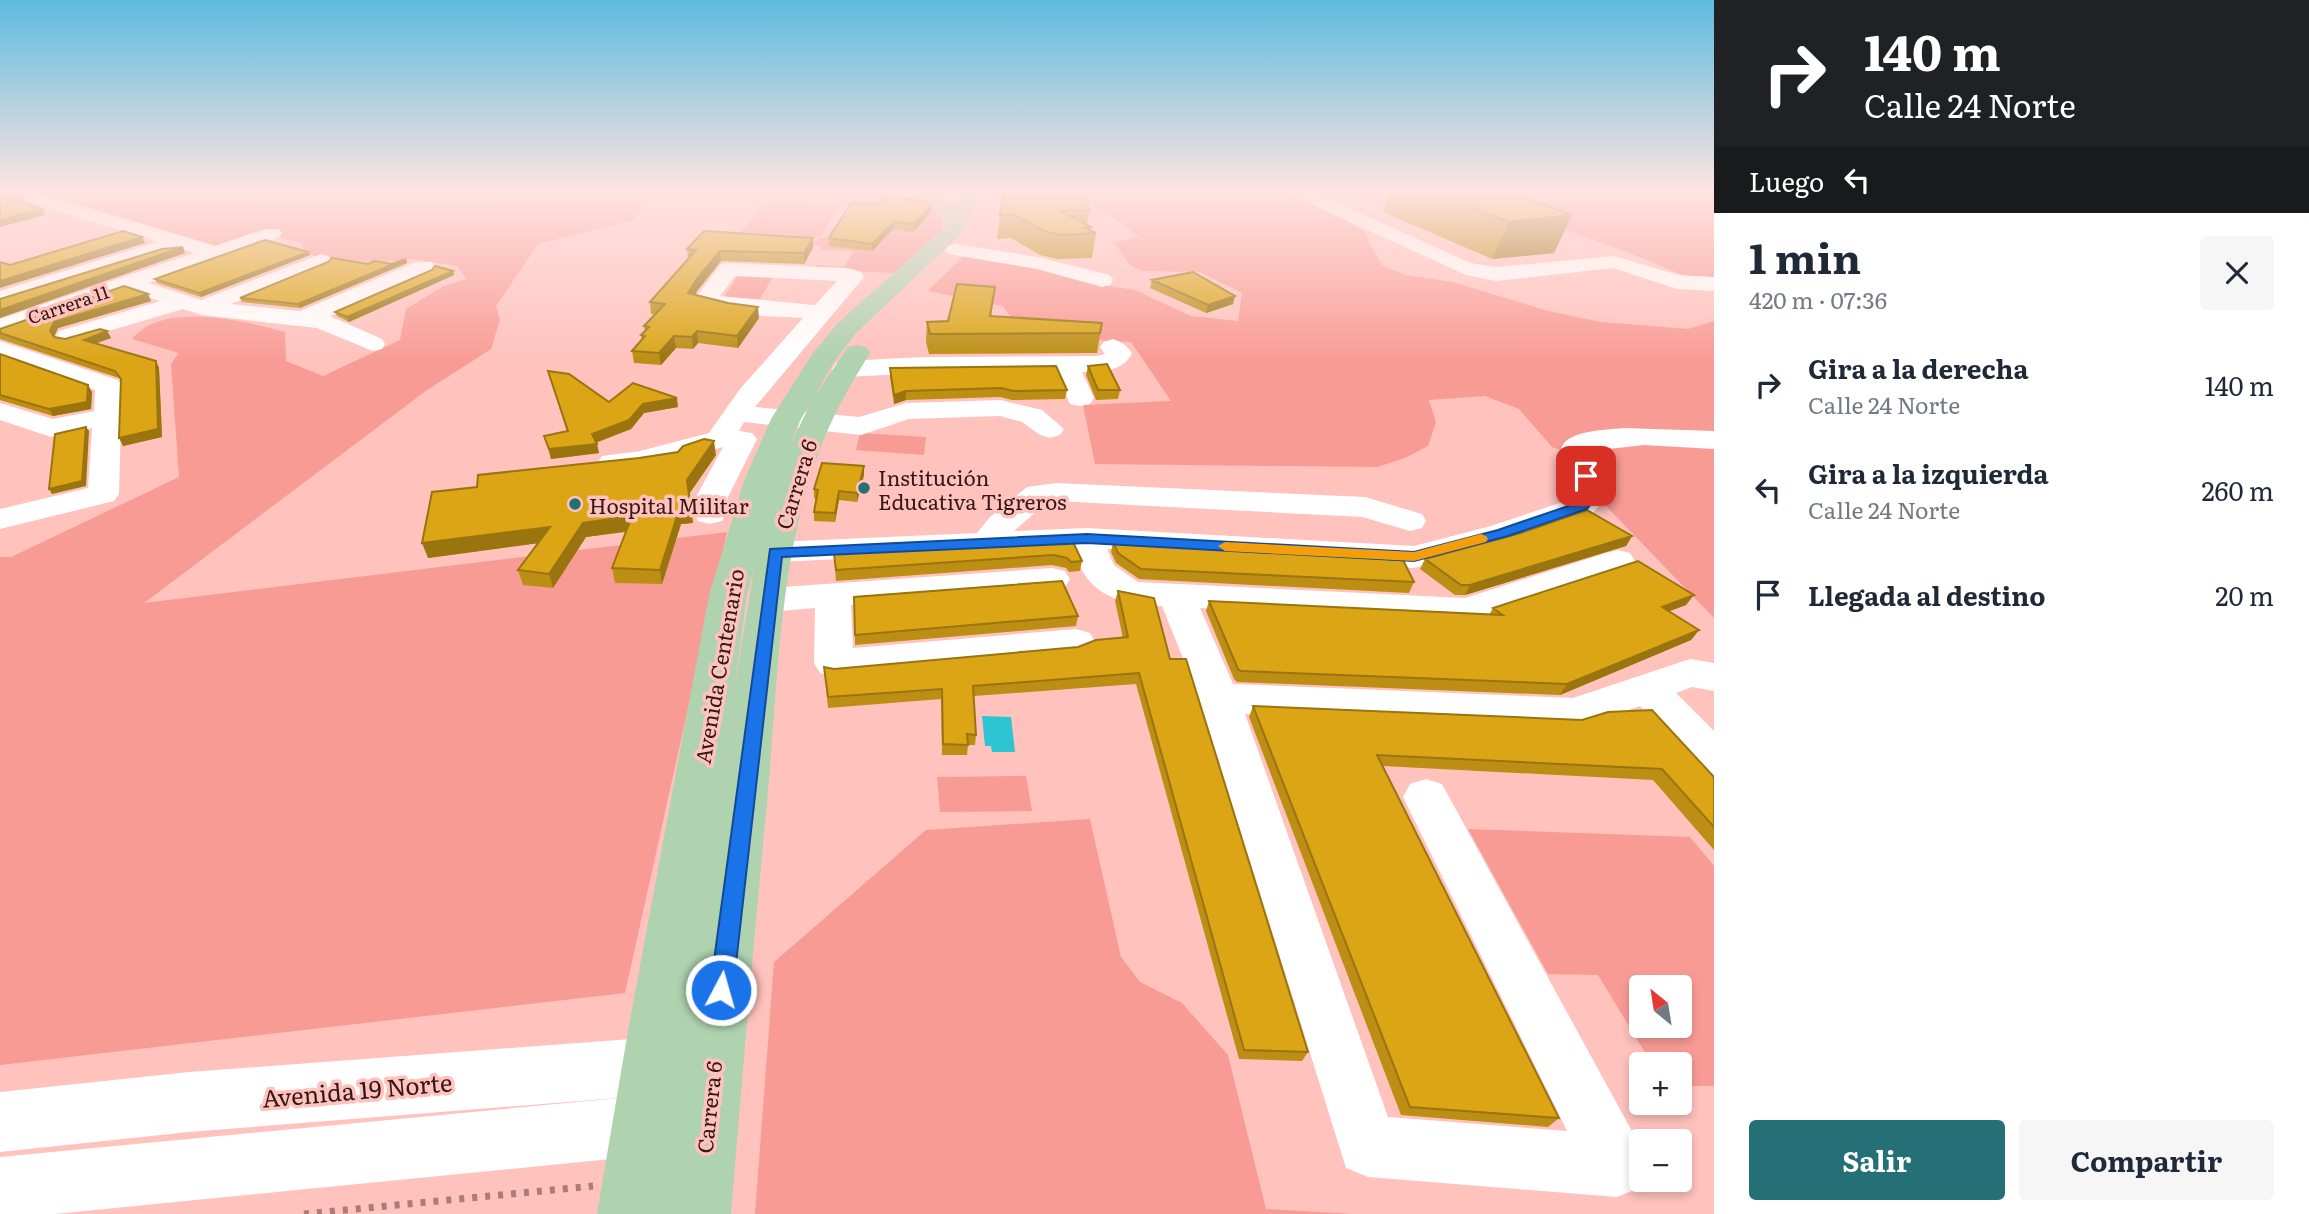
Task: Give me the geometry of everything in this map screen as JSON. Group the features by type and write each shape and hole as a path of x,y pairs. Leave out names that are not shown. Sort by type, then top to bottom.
{"main road":[{"name":"Avenida Centenario","path":"636,1174 728,595 747,520 763,429 847,328 934,248"},
{"name":"Carrera 6","path":"697,1214 771,576 794,477 763,429 845,369 943,248"}],"street":[{"path":"0,298 110,258 159,248"},
{"path":"201,248 216,253"},
{"name":"Carrera 11","path":"0,327 170,294 216,253 231,248"},
{"path":"997,248 1002,256 1102,280"},
{"path":"1420,248 1466,269 1496,274 1614,262 1677,282 1714,284"},
{"path":"1002,256 1035,254"},
{"path":"72,257 110,258 140,270 35,314 170,294 321,260"},
{"path":"305,318 424,267"},
{"path":"710,514 712,497 763,429 822,313 853,277 729,269 707,298 715,303 822,313"},
{"path":"20,272 47,283"},
{"path":"794,310 815,273"},
{"path":"68,336 170,294 339,326 373,344"},
{"path":"254,312 292,297"},
{"path":"845,369 939,365 1066,365 1111,361 1117,358 1119,353 1113,347"},
{"path":"0,349 109,386 103,494 0,519"},
{"path":"939,365 945,399"},
{"path":"1002,365 1014,400"},
{"path":"1066,365 1080,398"},
{"path":"581,465 642,460 763,429 861,426 906,411 1000,408 1032,416 1050,429"},
{"path":"0,411 51,428 107,417"},
{"path":"771,576 986,543 1087,538 1414,557 1503,533 1582,506 1595,490 1576,458 1576,446 1589,440 1661,437 1714,440"},
{"path":"986,543 1002,524 1038,494 1056,492 1365,507 1410,521"},
{"path":"1087,538 1099,574 1114,586 1133,593 1466,610 1618,561"},
{"path":"771,576 833,595 1052,579"},
{"path":"833,595 834,663 1076,642"},
{"path":"1176,595 1219,698 1368,1146 1617,1166 1426,797"},
{"path":"1219,698 1574,713 1690,673 1714,677"},
{"path":"1648,689 1714,759"},
{"name":"Avenida 19 Norte","path":"0,1122 189,1102 713,1062"},
{"path":"0,1188 636,1174 707,1122"}],"path":[{"path":"304,1214 636,1174"}],"shaded area":[{"path":"303,248 536,248 496,306 500,320 491,349 427,390 144,603 727,532 625,993 0,1065 0,557 11,557 179,477 171,364 179,353 132,339 146,327 163,320 205,317 249,323 285,332 286,361 323,376 400,340 406,309 444,286 467,279 457,266 413,259 379,262 327,259 306,254"},
{"path":"922,248 894,273 814,269 816,265 844,267 853,251 820,249"},
{"path":"1118,248 1373,248 1382,265 1406,275 1453,282 1548,311 1601,322 1688,329 1714,321 1714,618 1605,505 1591,460 1552,447 1519,409 1485,396 1429,400 1436,422 1428,446 1405,458 1377,467 1095,464 1083,405 1171,401 1131,342 1023,336 1003,306 928,291 964,255 1030,266 1101,285 1135,290 1191,316 1238,321 1242,293 1200,272 1141,271 1129,264"},
{"path":"1615,248 1714,248 1714,288"},
{"path":"738,275 773,277 760,299 724,297"},
{"path":"860,433 926,437 924,455 856,450"},
{"path":"1026,776 1032,811 940,812 937,777"},
{"path":"1090,819 1121,957 1140,982 1182,1003 1228,1055 1266,1209 1355,1214 755,1214 774,962 926,830"},
{"path":"1468,829 1690,837 1714,866 1714,1086 1692,1086 1692,1052 1645,1052 1636,1038 1692,1038 1692,975 1629,975 1629,1026 1598,975 1548,974"}],"water":[{"path":"982,716 1011,717 1015,752 992,752 991,746 985,746"}],"building":[{"path":"68,248 108,248 0,281 0,262 10,265"},
{"path":"181,248 0,310 0,299 162,249"},
{"path":"243,248 292,248 308,252 199,293 155,279"},
{"path":"807,248 804,253 720,251 688,293 758,307 737,336 697,331 692,337 674,336 659,353 632,351 645,336 641,335 649,327 644,326 665,304 650,302 696,250 687,249"},
{"path":"332,258 368,264 375,261 391,264 406,259 298,304 240,298 328,262"},
{"path":"435,266 453,271 347,317 335,312 432,270"},
{"path":"1193,272 1235,296 1208,305 1152,280"},
{"path":"957,284 995,287 990,316 1102,323 1100,333 930,334 927,322 948,321"},
{"path":"124,286 148,294 54,322 50,331 54,337 65,339 100,329 107,331 84,340 156,361 158,429 119,438 121,379 115,371 0,333 0,329"},
{"path":"0,354 88,385 87,402 49,409 0,395"},
{"path":"1107,364 1120,390 1098,390 1088,366"},
{"path":"1056,366 1067,390 1013,391 1001,388 906,391 894,395 890,368"},
{"path":"548,371 569,374 609,402 633,383 677,398 643,404 629,420 592,434 597,444 549,449 544,436 568,431"},
{"path":"86,427 82,481 49,489 55,434"},
{"name":"Hospital Militar","path":"704,439 714,441 687,480 691,509 679,510 660,570 612,568 632,516 583,523 549,574 518,570 550,527 422,543 432,492 477,487 478,475 678,452 683,446"},
{"path":"822,463 864,466 857,493 839,491 835,513 814,512 818,490 814,489"},
{"path":"1587,510 1632,536 1470,585 1461,585 1425,559 1521,533"},
{"path":"1073,542 1082,561 1071,562 1067,558 1054,555 836,570 834,554"},
{"path":"1113,542 1403,560 1414,582 1141,569 1118,553"},
{"path":"1638,561 1694,595 1662,607 1699,630 1567,684 1241,671 1209,601 1503,615 1493,608"},
{"path":"1062,581 1078,616 855,635 854,597"},
{"path":"1118,591 1154,598 1170,659 1186,659 1308,1052 1244,1050 1139,673 973,686 976,735 967,734 968,745 943,744 942,689 828,697 824,667 834,669 1078,647 1096,640 1128,637"},
{"path":"1253,706 1582,720 1608,712 1652,710 1714,777 1714,827 1662,769 1377,755 1559,1118 1410,1107"}],"slow traffic":[{"path":"1225,546 1414,557 1481,539"}],"place":[{"name":"Institución Educativa Tigreros","path":"864,488"},
{"name":"Hospital Militar","path":"575,504"}],"route":[{"path":"721,990 775,552 1087,538 1414,557 1503,533 1582,506 1595,490 1586,476"}]}
